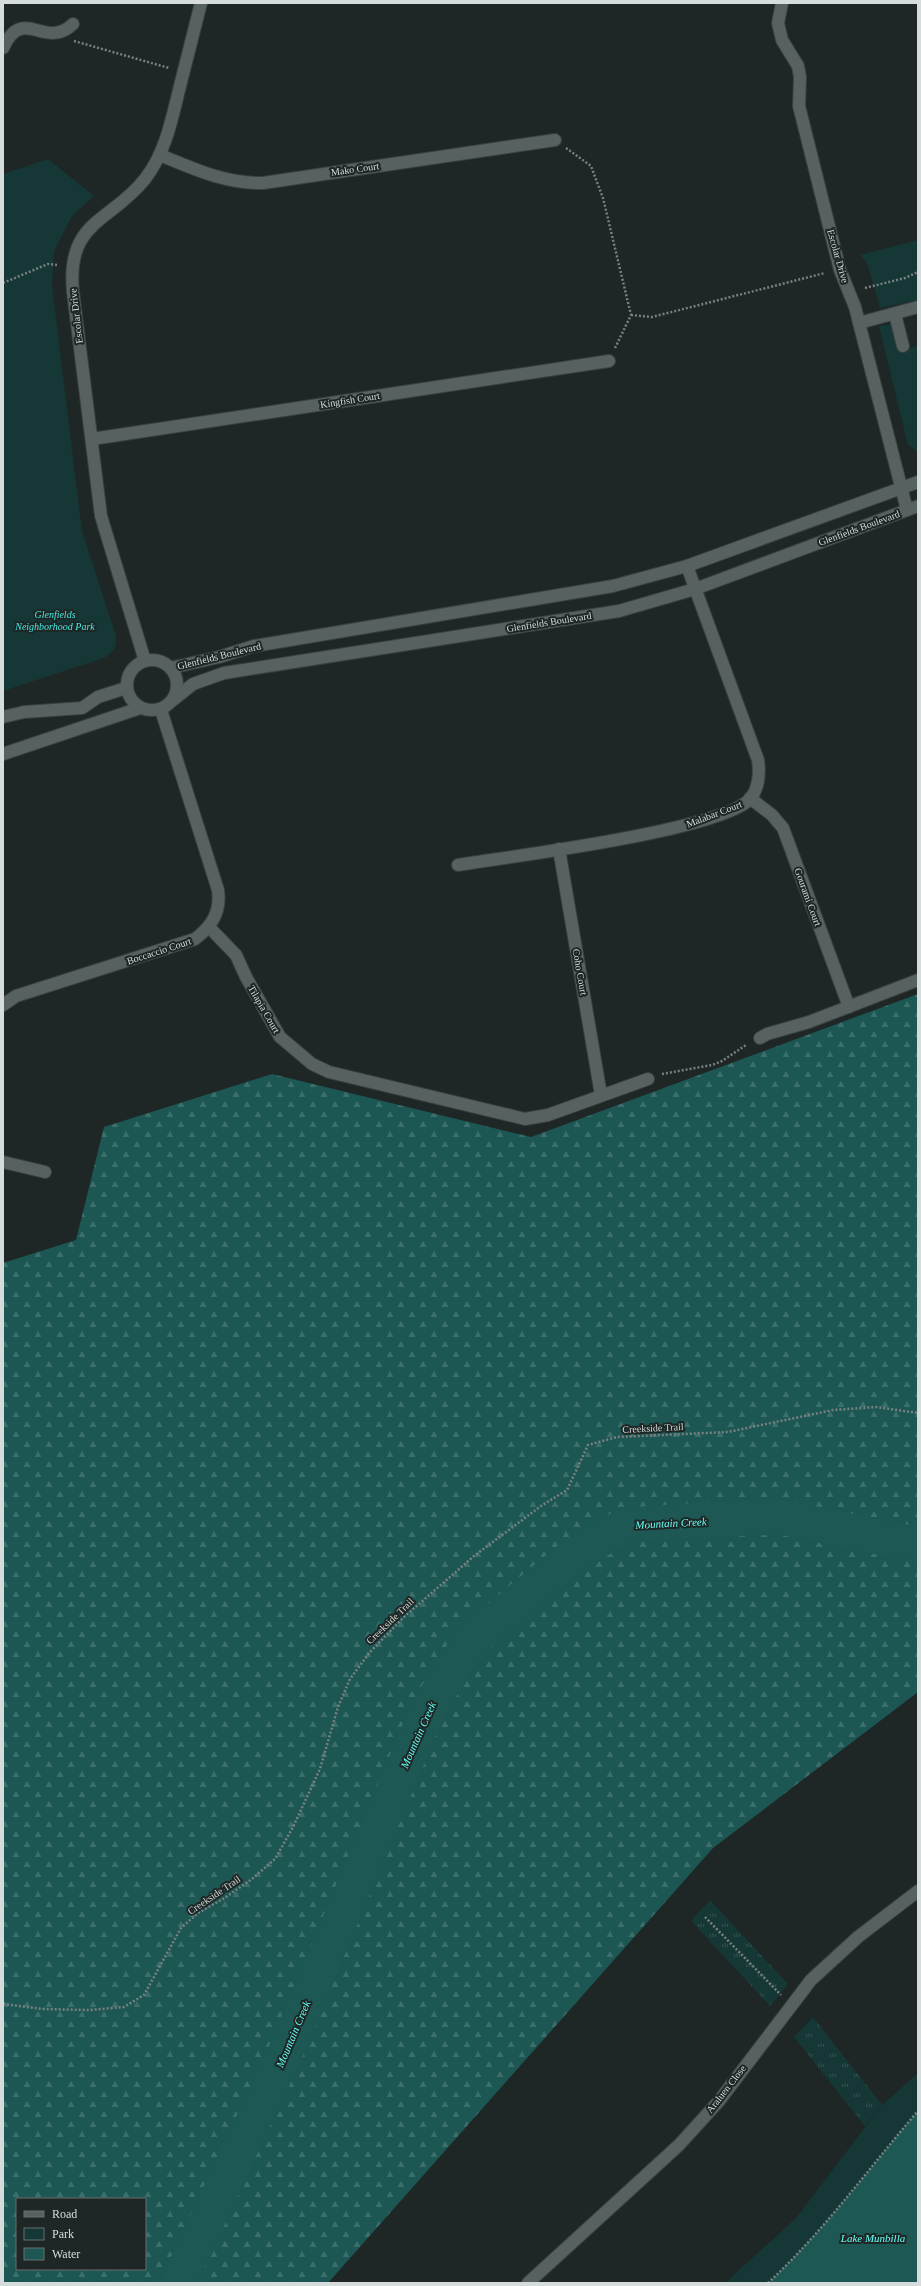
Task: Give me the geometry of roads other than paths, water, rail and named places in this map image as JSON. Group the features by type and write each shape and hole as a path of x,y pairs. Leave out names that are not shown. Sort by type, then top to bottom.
{"street":[{"name":"Escolar Drive","path":"145,661 105,532 92,439 72,266 79,244 86,233 95,222 138,187 160,155 170,129 201,3"},
{"name":"Escolar Drive","path":"782,3 778,23 782,40 798,66 800,77 799,106 840,270 859,324 901,488 912,508"},
{"path":"3,48 7,39 22,28 29,28 55,35 66,30 73,24"},
{"name":"Mako Court","path":"160,155 223,180 262,183 555,140"},
{"path":"859,324 918,307"},
{"path":"895,314 903,346"},
{"name":"Kingfish Court","path":"92,439 609,361"},
{"name":"Glenfields Boulevard","path":"170,668 219,657 254,646 613,586 687,566 918,482"},
{"name":"Glenfields Boulevard","path":"173,700 193,684 224,673 619,611 695,589 912,508"},
{"name":"Malabar Court","path":"458,865 682,827 735,808 750,798 759,780 758,760 687,566"},
{"path":"154,660 170,668 177,682 177,691 173,700 161,710 152,711 140,708 133,703 126,688 128,676 132,669 145,661 154,660"},
{"path":"3,717 24,712 82,708 98,697 126,688"},
{"path":"3,754 140,708"},
{"name":"Boccaccio Court","path":"3,1005 16,996 195,939 209,927 218,910 218,890 161,710"},
{"name":"Gourami Court","path":"750,798 772,815 783,828 849,1007"},
{"name":"Coho Court","path":"559,849 601,1095"},
{"name":"Tilapia Court","path":"209,927 236,955 246,977 280,1037 312,1064 320,1068 525,1119 548,1115 601,1095"},
{"path":"760,1038 767,1034 809,1022 880,996 918,980"},
{"path":"601,1095 648,1079"},
{"path":"5,1162 46,1172"},
{"name":"Araluen Close","path":"528,2283 679,2145 719,2101 791,2004 811,1980 858,1937 918,1891"}],"water":[{"name":"Lake Munbilla","path":"918,2111 918,2283 768,2283 827,2221"}],"waterway":[{"name":"Mountain Creek","path":"178,2283 286,2051 428,1709 470,1641 576,1553 626,1525 781,1517 903,1542 918,1542"}],"park label":[{"name":"Glenfields Neighborhood Park","path":"55,620"}]}
